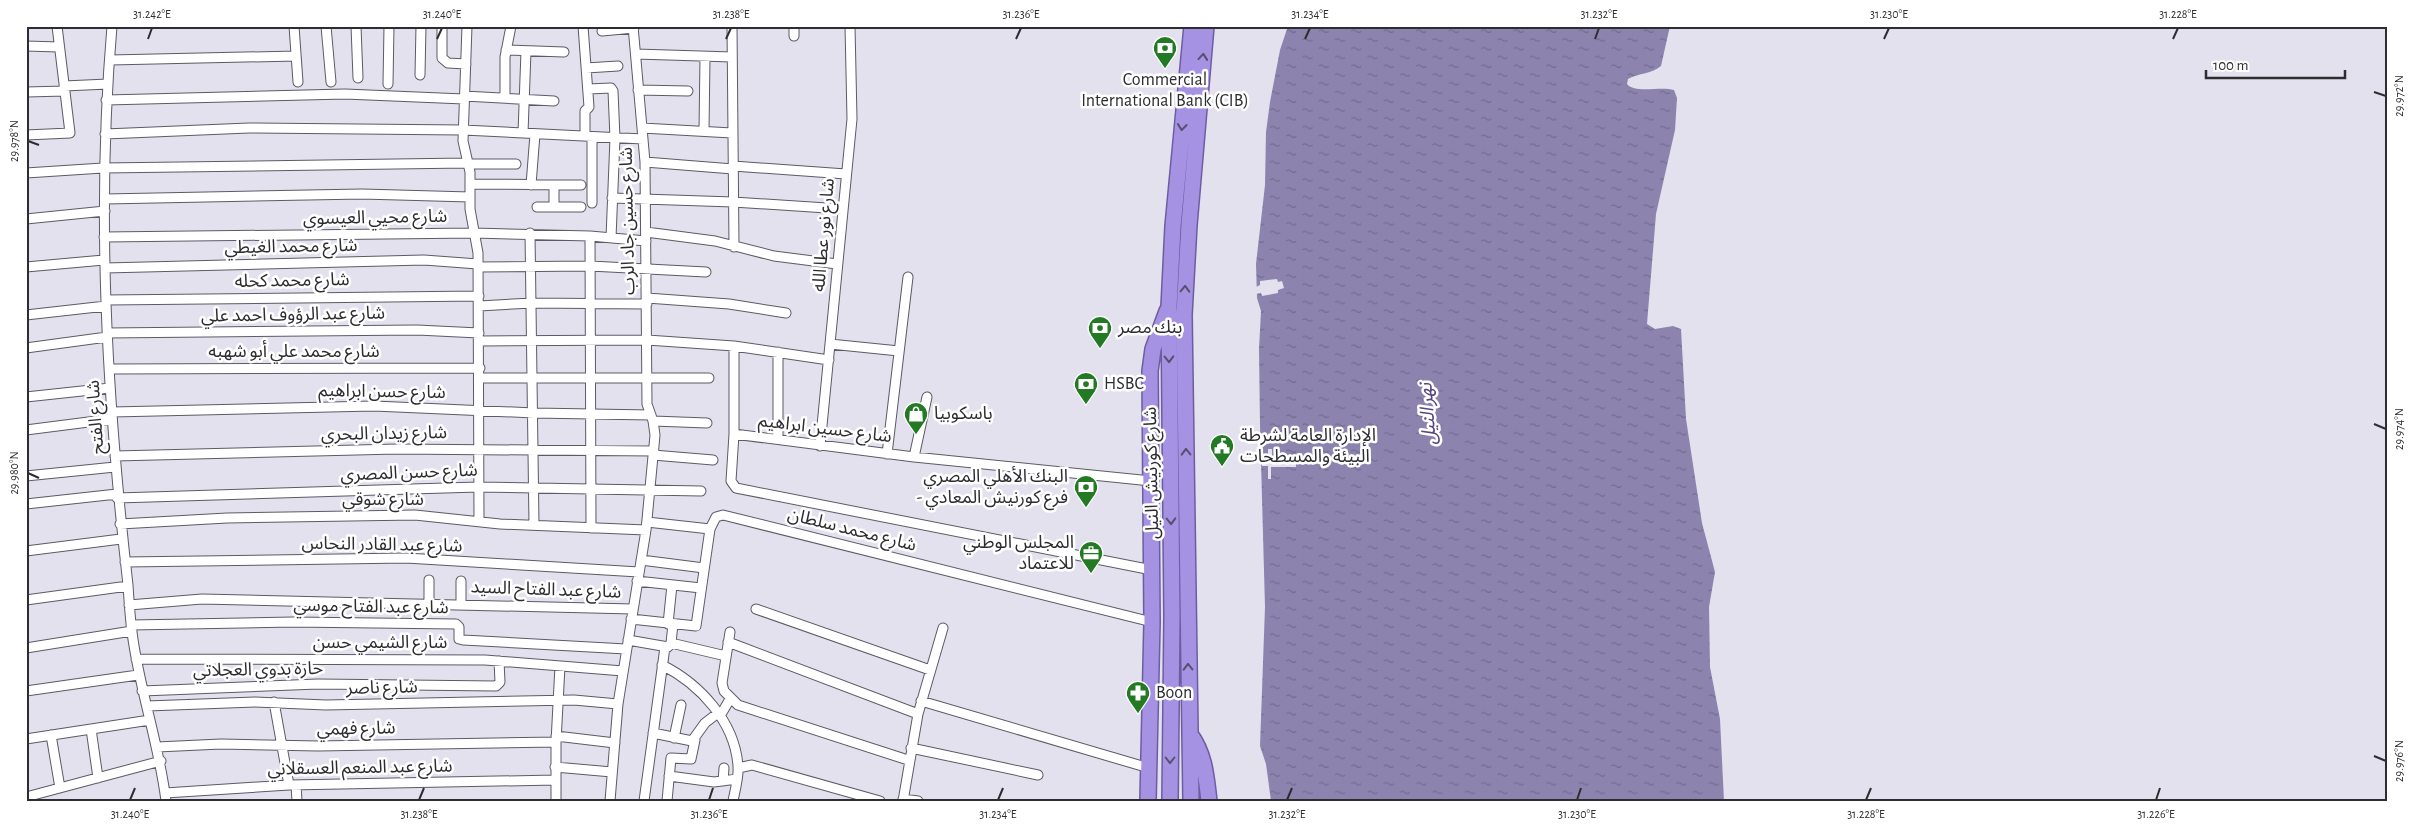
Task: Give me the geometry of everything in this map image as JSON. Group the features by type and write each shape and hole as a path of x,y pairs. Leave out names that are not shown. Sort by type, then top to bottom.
{"highway":[{"name":"شارع كورنيش النيل","path":"1170,794 1172,616 1169,307 1173,226 1192,26"},
{"name":"شارع كورنيش النيل","path":"1191,795 1184,315 1189,225 1206,26"},
{"path":"1148,801 1152,622 1150,371 1153,349 1159,328 1169,307"},
{"path":"1152,591 1172,616"},
{"path":"1189,733 1199,746 1204,759 1209,801"}],"street":[{"path":"26,135 70,133 56,26"},
{"name":"شارع الفتح","path":"112,26 103,168 105,199 104,264 114,456 121,539 138,675 161,761 166,797"},
{"path":"294,26 298,82"},
{"path":"326,26 331,82"},
{"path":"356,26 358,78"},
{"path":"388,84 389,26"},
{"path":"420,75 421,26"},
{"path":"442,26 442,58 448,63 466,64"},
{"path":"467,26 463,130 478,266 480,368 479,521"},
{"path":"505,98 506,50 511,26"},
{"path":"583,26 589,107 584,111 589,136 592,204"},
{"path":"732,26 734,247"},
{"path":"794,26 794,36"},
{"name":"شارع نور عطا الله","path":"820,446 852,119 850,26"},
{"path":"602,31 634,27"},
{"name":"شارع حسين جاد الرب","path":"610,801 618,704 646,526 654,453 652,418 647,404 645,162 634,27"},
{"path":"26,46 59,47"},
{"path":"506,50 564,52"},
{"path":"523,133 526,51"},
{"path":"636,54 732,57"},
{"path":"110,60 296,56"},
{"path":"704,131 705,56"},
{"path":"586,68 618,66"},
{"path":"26,92 108,84"},
{"path":"588,89 613,90 615,138 611,238"},
{"path":"638,90 688,90"},
{"path":"106,100 345,94 554,101"},
{"path":"105,134 249,128 463,130 643,140"},
{"path":"642,128 732,132"},
{"path":"530,184 535,134"},
{"path":"645,162 846,174"},
{"path":"26,173 103,168 516,164"},
{"path":"470,184 581,185"},
{"path":"554,185 554,207"},
{"path":"105,199 362,194 470,197"},
{"path":"612,198 733,202 842,210"},
{"path":"537,207 581,207"},
{"path":"26,219 105,211"},
{"name":"شارع محيي العيسوي","path":"104,237 474,233 611,238 646,236 715,241 774,256 838,264"},
{"path":"530,234 534,414 534,525"},
{"path":"590,236 591,528"},
{"name":"شارع محمد الغيطي","path":"26,267 104,264 424,260 478,266 590,266 706,272"},
{"path":"887,454 908,277"},
{"name":"شارع محمد كحله","path":"26,315 106,303 479,296"},
{"path":"479,306 647,301 729,304 786,313"},
{"name":"شارع عبد الرؤوف احمد علي","path":"26,348 107,335 417,330 532,341 647,340 734,346 829,360"},
{"path":"830,344 899,351"},
{"path":"734,346 734,434 731,481 736,488 1152,570"},
{"path":"778,352 778,439"},
{"name":"شارع محمد علي أبو شهبه","path":"109,368 480,368"},
{"path":"480,378 709,378"},
{"path":"26,397 110,388"},
{"path":"914,457 927,397"},
{"name":"شارع حسن ابراهيم","path":"26,430 112,416 374,406 534,414 591,414 708,423"},
{"name":"شارع حسين ابراهيم","path":"734,434 887,454 1151,481"},
{"name":"شارع زيدان البحري","path":"114,456 397,449 591,450 654,453 713,460"},
{"path":"26,476 115,467"},
{"name":"شارع حسن المصري","path":"26,504 117,496 478,487 701,491"},
{"name":"شارع شوقي","path":"120,524 227,518 415,516 591,528 646,526 710,529"},
{"name":"شارع محمد سلطان","path":"710,529 716,517 730,516 1152,622"},
{"path":"631,619 696,626 710,529"},
{"path":"26,550 121,539"},
{"name":"شارع عبد القادر النحاس","path":"124,562 406,558 638,577 672,585 701,588"},
{"path":"641,560 704,568"},
{"path":"428,603 429,580"},
{"path":"460,604 461,581"},
{"path":"644,801 662,665 668,645 671,624 672,585"},
{"path":"26,600 128,586"},
{"name":"شارع عبد الفتاح السيد","path":"129,605 202,599 632,609"},
{"path":"756,610 930,670"},
{"name":"شارع عبد الفتاح موسي","path":"131,628 294,622 456,624 459,627 459,638 462,640 627,644"},
{"path":"26,648 131,628"},
{"path":"918,801 903,800 908,760 921,701 943,628"},
{"path":"908,760 746,709 730,699 722,683 729,637 918,714"},
{"path":"627,644 668,645 726,656"},
{"name":"شارع الشيمي حسن","path":"136,659 236,658 499,661 623,671"},
{"name":"حارة بدوي العجلاتي","path":"142,691 209,686 318,684 496,686 500,682 499,661"},
{"path":"662,665 690,683 719,714 730,732 736,750 738,768 733,801"},
{"path":"556,801 555,767 560,700 560,666"},
{"path":"26,691 138,675"},
{"path":"667,801 671,758 691,759 695,740 705,722 719,714 730,699"},
{"name":"شارع ناصر","path":"146,706 274,702 326,705 560,700 589,700 618,704"},
{"path":"921,701 1149,768"},
{"path":"274,702 282,745 297,801"},
{"path":"674,738 681,705"},
{"path":"26,739 150,720"},
{"path":"90,729 98,778"},
{"path":"653,733 695,740"},
{"path":"52,735 60,788"},
{"name":"شارع فهمي","path":"157,747 221,744 282,745 556,739 615,743"},
{"path":"911,748 1038,775"},
{"path":"26,797 161,761"},
{"path":"738,768 752,765 880,801"},
{"path":"555,767 612,772"},
{"path":"723,781 724,768"},
{"path":"669,776 723,781 737,779"},
{"name":"شارع عبد المنعم العسقلاني","path":"166,797 293,785 556,780"}],"water":[{"name":"نهر النيل","path":"1288,26 1670,26 1661,66 1654,71 1628,79 1627,84 1636,89 1674,90 1677,98 1675,130 1656,214 1647,324 1655,329 1673,326 1681,329 1686,419 1702,523 1715,572 1709,607 1710,667 1720,719 1724,801 1271,801 1266,764 1260,746 1265,607 1260,425 1259,349 1261,311 1257,298 1256,264 1265,185 1266,132 1270,102 1280,50"}],"pier":[{"path":"1277,279 1278,282 1282,281 1284,288 1278,290 1278,293 1262,296 1261,293 1256,294 1256,287 1260,285 1260,281"},
{"path":"1268,449 1272,449 1272,462 1296,462 1296,467 1271,467 1271,479 1268,479 1268,466 1262,466 1262,462 1268,462"}],"place":[{"name":"Commercial International Bank (CIB)","path":"1165,69"},
{"name":"بنك مصر","path":"1100,349"},
{"name":"HSBC","path":"1086,405"},
{"name":"باسكوبيا","path":"916,435"},
{"name":"الإدارة العامة لشرطة البيئة والمسطحات","path":"1222,467"},
{"name":"البنك الأهلي المصري - فرع كورنيش المعادي","path":"1086,508"},
{"name":"المجلس الوطني للاعتماد","path":"1091,574"},
{"name":"Boon","path":"1138,714"}]}
